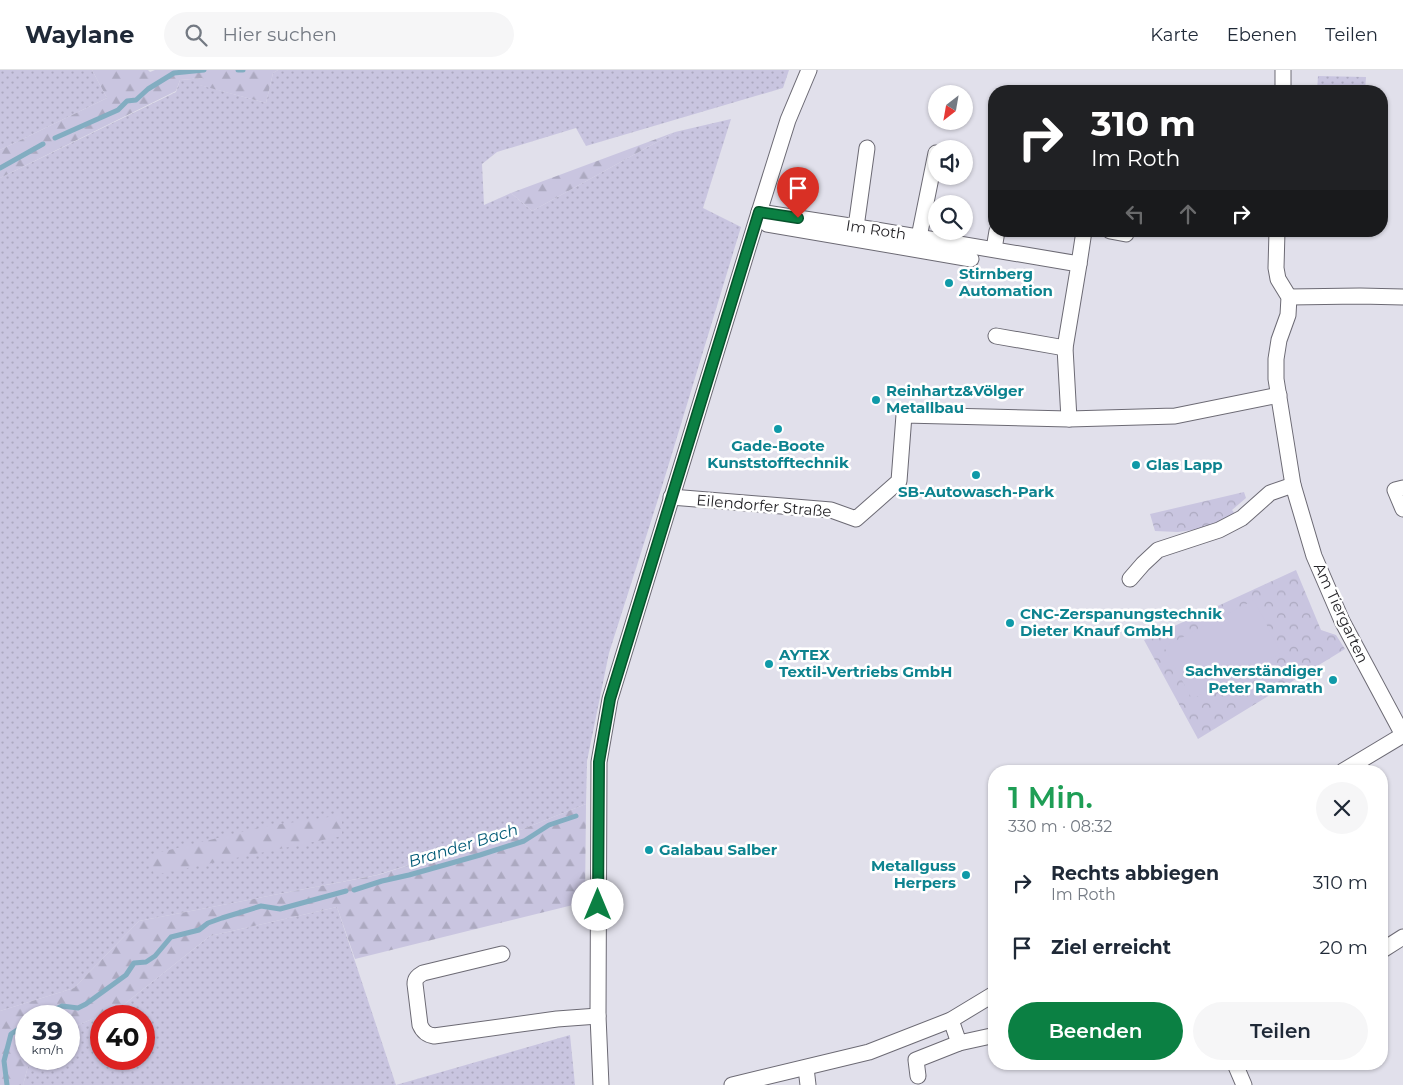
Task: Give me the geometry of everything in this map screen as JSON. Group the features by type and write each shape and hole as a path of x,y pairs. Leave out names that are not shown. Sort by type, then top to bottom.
{"street":[{"path":"601,1085 598,1016 599,762 610,699 757,217 788,120 809,70"},
{"path":"1283,85 1284,70"},
{"path":"856,226 867,148"},
{"path":"919,237 930,185"},
{"path":"757,217 971,260"},
{"name":"Im Roth","path":"757,217 856,226 1079,264"},
{"path":"994,250 996,237"},
{"path":"1083,237 1065,348 1069,420 1175,416 1279,395"},
{"path":"1277,237 1276,268 1278,279 1289,297 1403,297"},
{"name":"Am Tiergarten","path":"1289,297 1288,315 1279,340 1276,359 1276,379 1293,485 1314,556 1342,621 1403,735"},
{"path":"996,336 1065,348"},
{"name":"Eilendorfer Straße","path":"671,497 832,510 856,519 899,481 904,415 1069,420"},
{"path":"1130,579 1158,550 1219,530 1242,518 1270,493 1293,485"},
{"path":"1403,488 1395,490 1403,509"},
{"path":"1353,765 1403,735"},
{"path":"1388,947 1403,937"},
{"path":"502,954 423,973 418,976 415,979 415,984 420,1025 423,1031 428,1035 434,1036 557,1019 598,1016"},
{"path":"732,1085 869,1052 951,1020 988,998"},
{"path":"951,1020 959,1043"},
{"path":"918,1076 916,1060 959,1043 988,1037"},
{"path":"806,1068 808,1085"},
{"path":"1238,1070 1244,1085"}],"green space":[{"path":"0,70 92,70 107,98 0,150"},
{"path":"92,70 148,70 150,72 155,70 278,70 273,73 266,103 199,85 203,78 180,80 176,91 0,178 0,150 107,98"},
{"path":"278,70 789,70 783,88 586,146 576,128 497,152 482,164 484,205 511,193 532,211 675,132 731,119 703,208 741,227 609,653 587,761 586,804 523,829 377,875 139,921 74,988 0,1011 0,178 176,92 180,80 204,78 200,85 266,103 273,73"},
{"path":"1318,76 1366,77 1365,85 1317,85"},
{"path":"675,132 532,211 511,193"},
{"path":"1244,492 1246,498 1232,510 1236,515 1200,529 1178,532 1155,531 1150,514"},
{"path":"1296,570 1321,630 1336,635 1345,649 1198,739 1144,640"},
{"path":"1254,600 1281,653 1192,699 1164,647"},
{"path":"586,804 585,902 355,959 337,907 210,936 123,1005 90,1005 90,1020 80,1024 80,1005 19,1005 74,988 139,921 378,875 523,829"},
{"path":"342,815 342,836 154,875 149,855 262,827"},
{"path":"337,907 396,1085 23,1085 27,1070 80,1070 80,1024 90,1020 90,1070 155,1070 155,1005 123,1005 210,936"},
{"path":"15,1006 15,1070 27,1070 23,1085 0,1085 0,1011"},
{"path":"570,1035 575,1085 396,1085"}],"waterway":[{"path":"55,138 118,110 127,101 136,100 148,89 174,73 204,70"},
{"path":"238,70 243,70"},
{"path":"0,168 43,144"},
{"name":"Brander Bach","path":"354,890 524,841 549,825 576,816"},
{"name":"Brander Bach","path":"80,1007 126,975 134,963 146,962 155,956 171,937 199,930 208,923 261,906 280,909 346,891"},
{"name":"Brander Bach","path":"7,1085 4,1061 11,1034 15,1031"}],"place":[{"name":"Stirnberg Automation","path":"949,283"},
{"name":"Reinhartz&Völger Metallbau","path":"876,400"},
{"name":"Gade-Boote Kunststofftechnik","path":"778,429"},
{"name":"Glas Lapp","path":"1136,465"},
{"name":"SB-Autowasch-Park","path":"976,475"},
{"name":"CNC-Zerspanungstechnik Dieter Knauf GmbH","path":"1010,623"},
{"name":"AYTEX Textil-Vertriebs GmbH","path":"769,664"},
{"name":"Sachverständiger Peter Ramrath","path":"1333,680"},
{"name":"Galabau Salber","path":"649,850"},
{"name":"Metallguss Herpers","path":"966,875"}],"route":[{"path":"598,905 599,762 610,699 759,212 798,218"}]}
